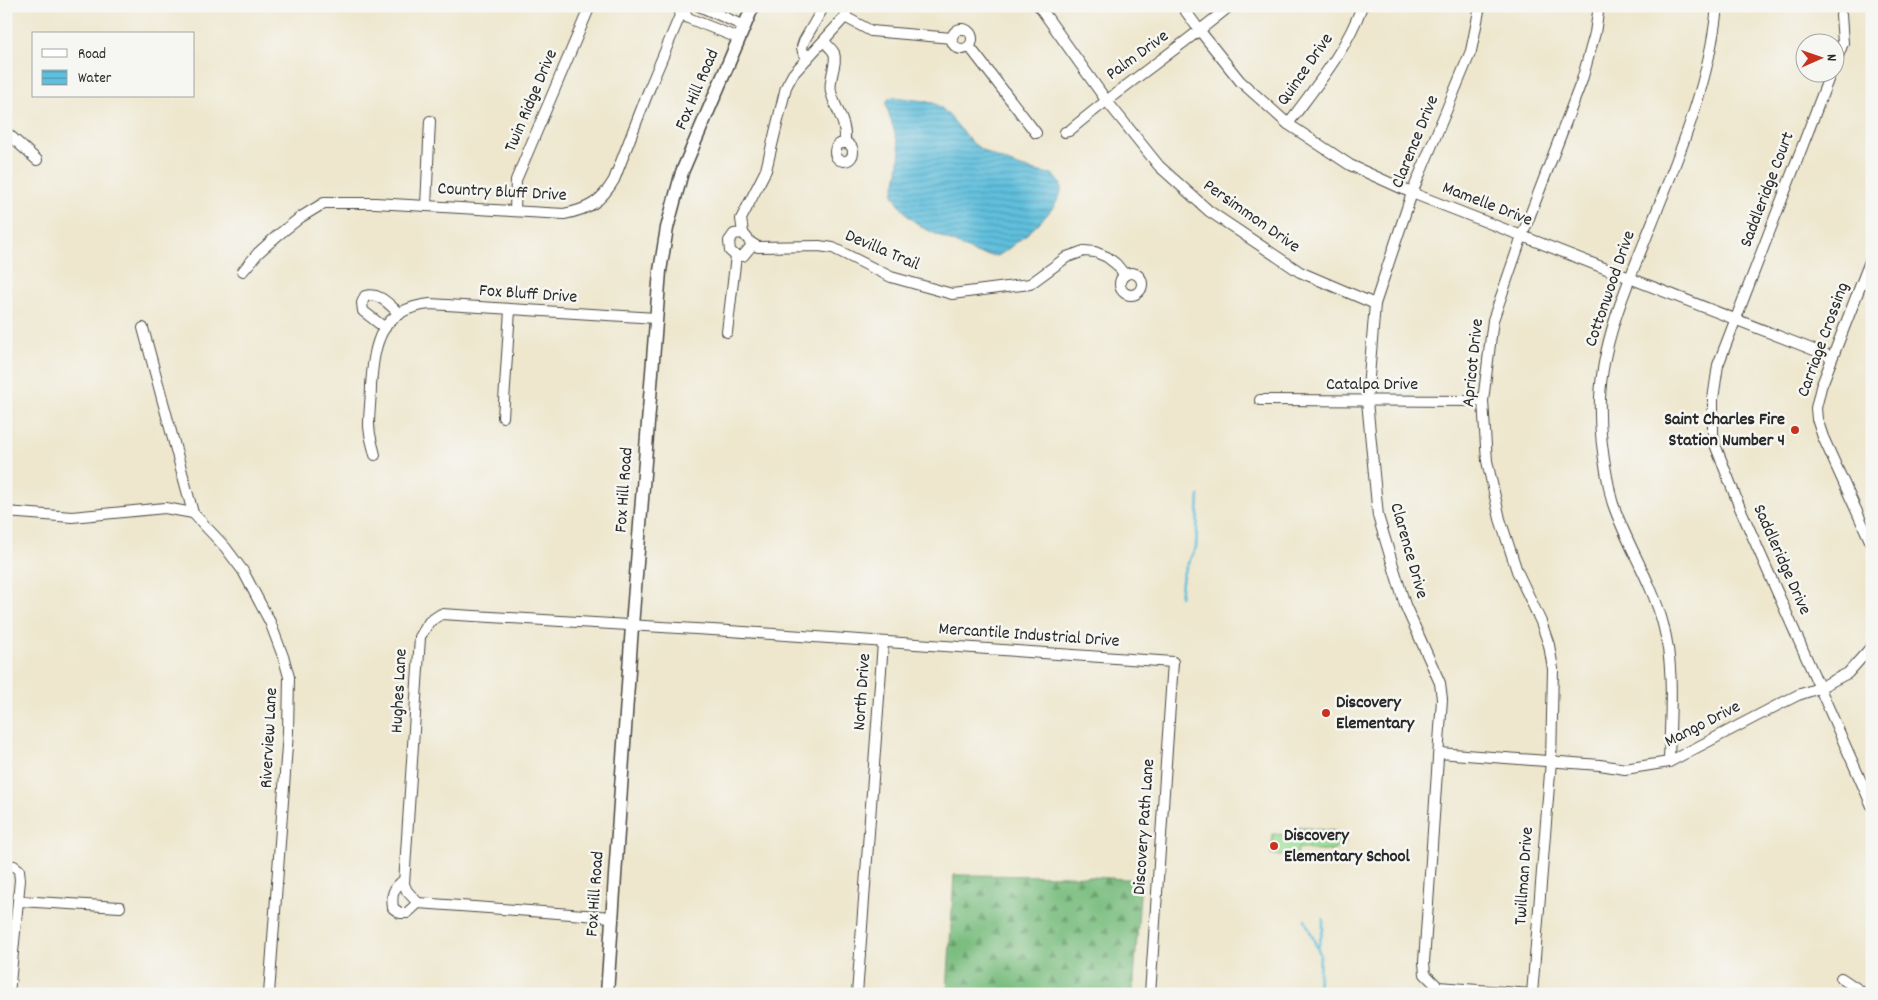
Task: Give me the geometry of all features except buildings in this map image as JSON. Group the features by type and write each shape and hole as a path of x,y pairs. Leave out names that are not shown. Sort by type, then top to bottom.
{"street":[{"name":"Twin Ridge Drive","path":"514,212 516,180 590,6"},
{"path":"699,6 744,26"},
{"name":"Fox Hill Road","path":"606,994 656,318 667,228 682,172 753,6"},
{"path":"808,58 802,50 802,44 824,6"},
{"path":"743,232 734,234 729,241 730,251 736,256 742,256 753,244 743,232 741,219 766,170 786,87 793,74 845,17 848,6"},
{"name":"Persimmon Drive","path":"1039,6 1106,100 1159,166 1209,211 1300,272 1375,304"},
{"name":"Mamelle Drive","path":"1182,6 1240,81 1288,124 1350,165 1412,193 1832,357"},
{"name":"Palm Drive","path":"1065,132 1069,131 1106,100 1200,31 1230,6"},
{"name":"Quince Drive","path":"1288,124 1336,59 1354,28 1362,6"},
{"name":"Clarence Drive","path":"1480,6 1471,51 1412,193 1375,304 1367,401 1378,516 1405,605 1440,683 1442,699 1424,962 1425,974 1438,987 1532,994"},
{"name":"Apricot Drive","path":"1550,760 1552,661 1541,622 1517,571 1500,519 1488,461 1483,402 1493,320 1522,236 1582,80 1595,33 1600,6"},
{"name":"Cottonwood Drive","path":"1669,762 1670,660 1663,624 1654,595 1612,503 1601,445 1600,398 1605,353 1629,278 1691,123 1712,43 1717,6"},
{"name":"Country Bluff Drive","path":"243,271 258,253 278,235 301,217 324,203 426,206 564,214 580,211 597,201 608,191 614,180 683,7"},
{"path":"683,7 688,18 738,38"},
{"path":"1841,14 1842,32"},
{"path":"845,17 871,31 952,38"},
{"path":"958,30 967,30 972,38 969,46 963,49 956,47 952,38 958,30"},
{"path":"824,41 834,53 830,83 831,91 846,131 845,143"},
{"path":"969,46 1036,133"},
{"name":"Saddleridge Court","path":"1735,319 1827,82"},
{"path":"426,206 430,120"},
{"path":"6,132 37,160"},
{"name":"Devilla Trail","path":"753,244 758,247 767,248 819,246 833,248 891,277 952,294 1030,284 1067,258 1084,251 1095,252 1107,257 1125,275"},
{"path":"727,332 736,256"},
{"name":"Carriage Crossing","path":"1872,256 1817,397 1817,419 1823,437 1869,530 1872,545"},
{"path":"384,328 363,311 362,303 365,296 372,294 381,298 400,314"},
{"name":"Fox Bluff Drive","path":"375,456 369,426 374,349 384,328 400,314 413,308 430,304 656,318"},
{"path":"502,417 510,310"},
{"name":"Saddleridge Drive","path":"1735,319 1718,366 1713,399 1713,434 1716,447 1740,508 1872,806"},
{"name":"Riverview Lane","path":"143,328 192,513 225,547 243,571 270,622 289,677 288,732 270,994"},
{"name":"Catalpa Drive","path":"1260,400 1483,402"},
{"path":"6,512 72,517 165,508 192,513"},
{"name":"Hughes Lane","path":"612,917 418,903 407,913 400,913 393,908 391,895 397,885 404,880 420,637 429,622 442,614 632,626"},
{"name":"North Drive","path":"632,626 883,643 857,994"},
{"name":"Mercantile Industrial Drive","path":"883,643 1173,662"},
{"name":"Mango Drive","path":"1439,753 1550,760 1625,769 1669,762 1798,695 1819,688 1848,673 1872,646"},
{"name":"Discovery Path Lane","path":"1150,994 1173,662"},
{"name":"Twillman Drive","path":"1532,994 1550,760"},
{"path":"6,865 14,866 19,870 19,901 9,994"},
{"path":"404,880 407,891 418,903"},
{"path":"19,901 120,907"},
{"path":"1841,978 1865,994"}],"green space":[{"path":"1299,827 1335,831 1346,839 1346,842 1329,851 1298,848 1297,857 1271,854 1273,834 1298,836"},
{"path":"954,875 1076,876 1141,880 1133,994 947,994"}],"water":[{"path":"895,97 933,103 944,110 969,140 981,149 1011,164 1052,174 1060,183 1061,192 1057,202 1038,224 998,256 978,254 921,227 908,216 893,195 898,173 900,150 886,104 889,98"}],"waterway":[{"path":"1180,597 1183,574 1196,547 1199,496"},
{"path":"1318,948 1323,930 1323,919"},
{"path":"1305,920 1320,954 1318,994"}],"place":[{"name":"Saint Charles Fire Station Number 4","path":"1795,430"},
{"name":"Discovery Elementary","path":"1326,713"},
{"name":"Discovery Elementary School","path":"1274,846"}]}
